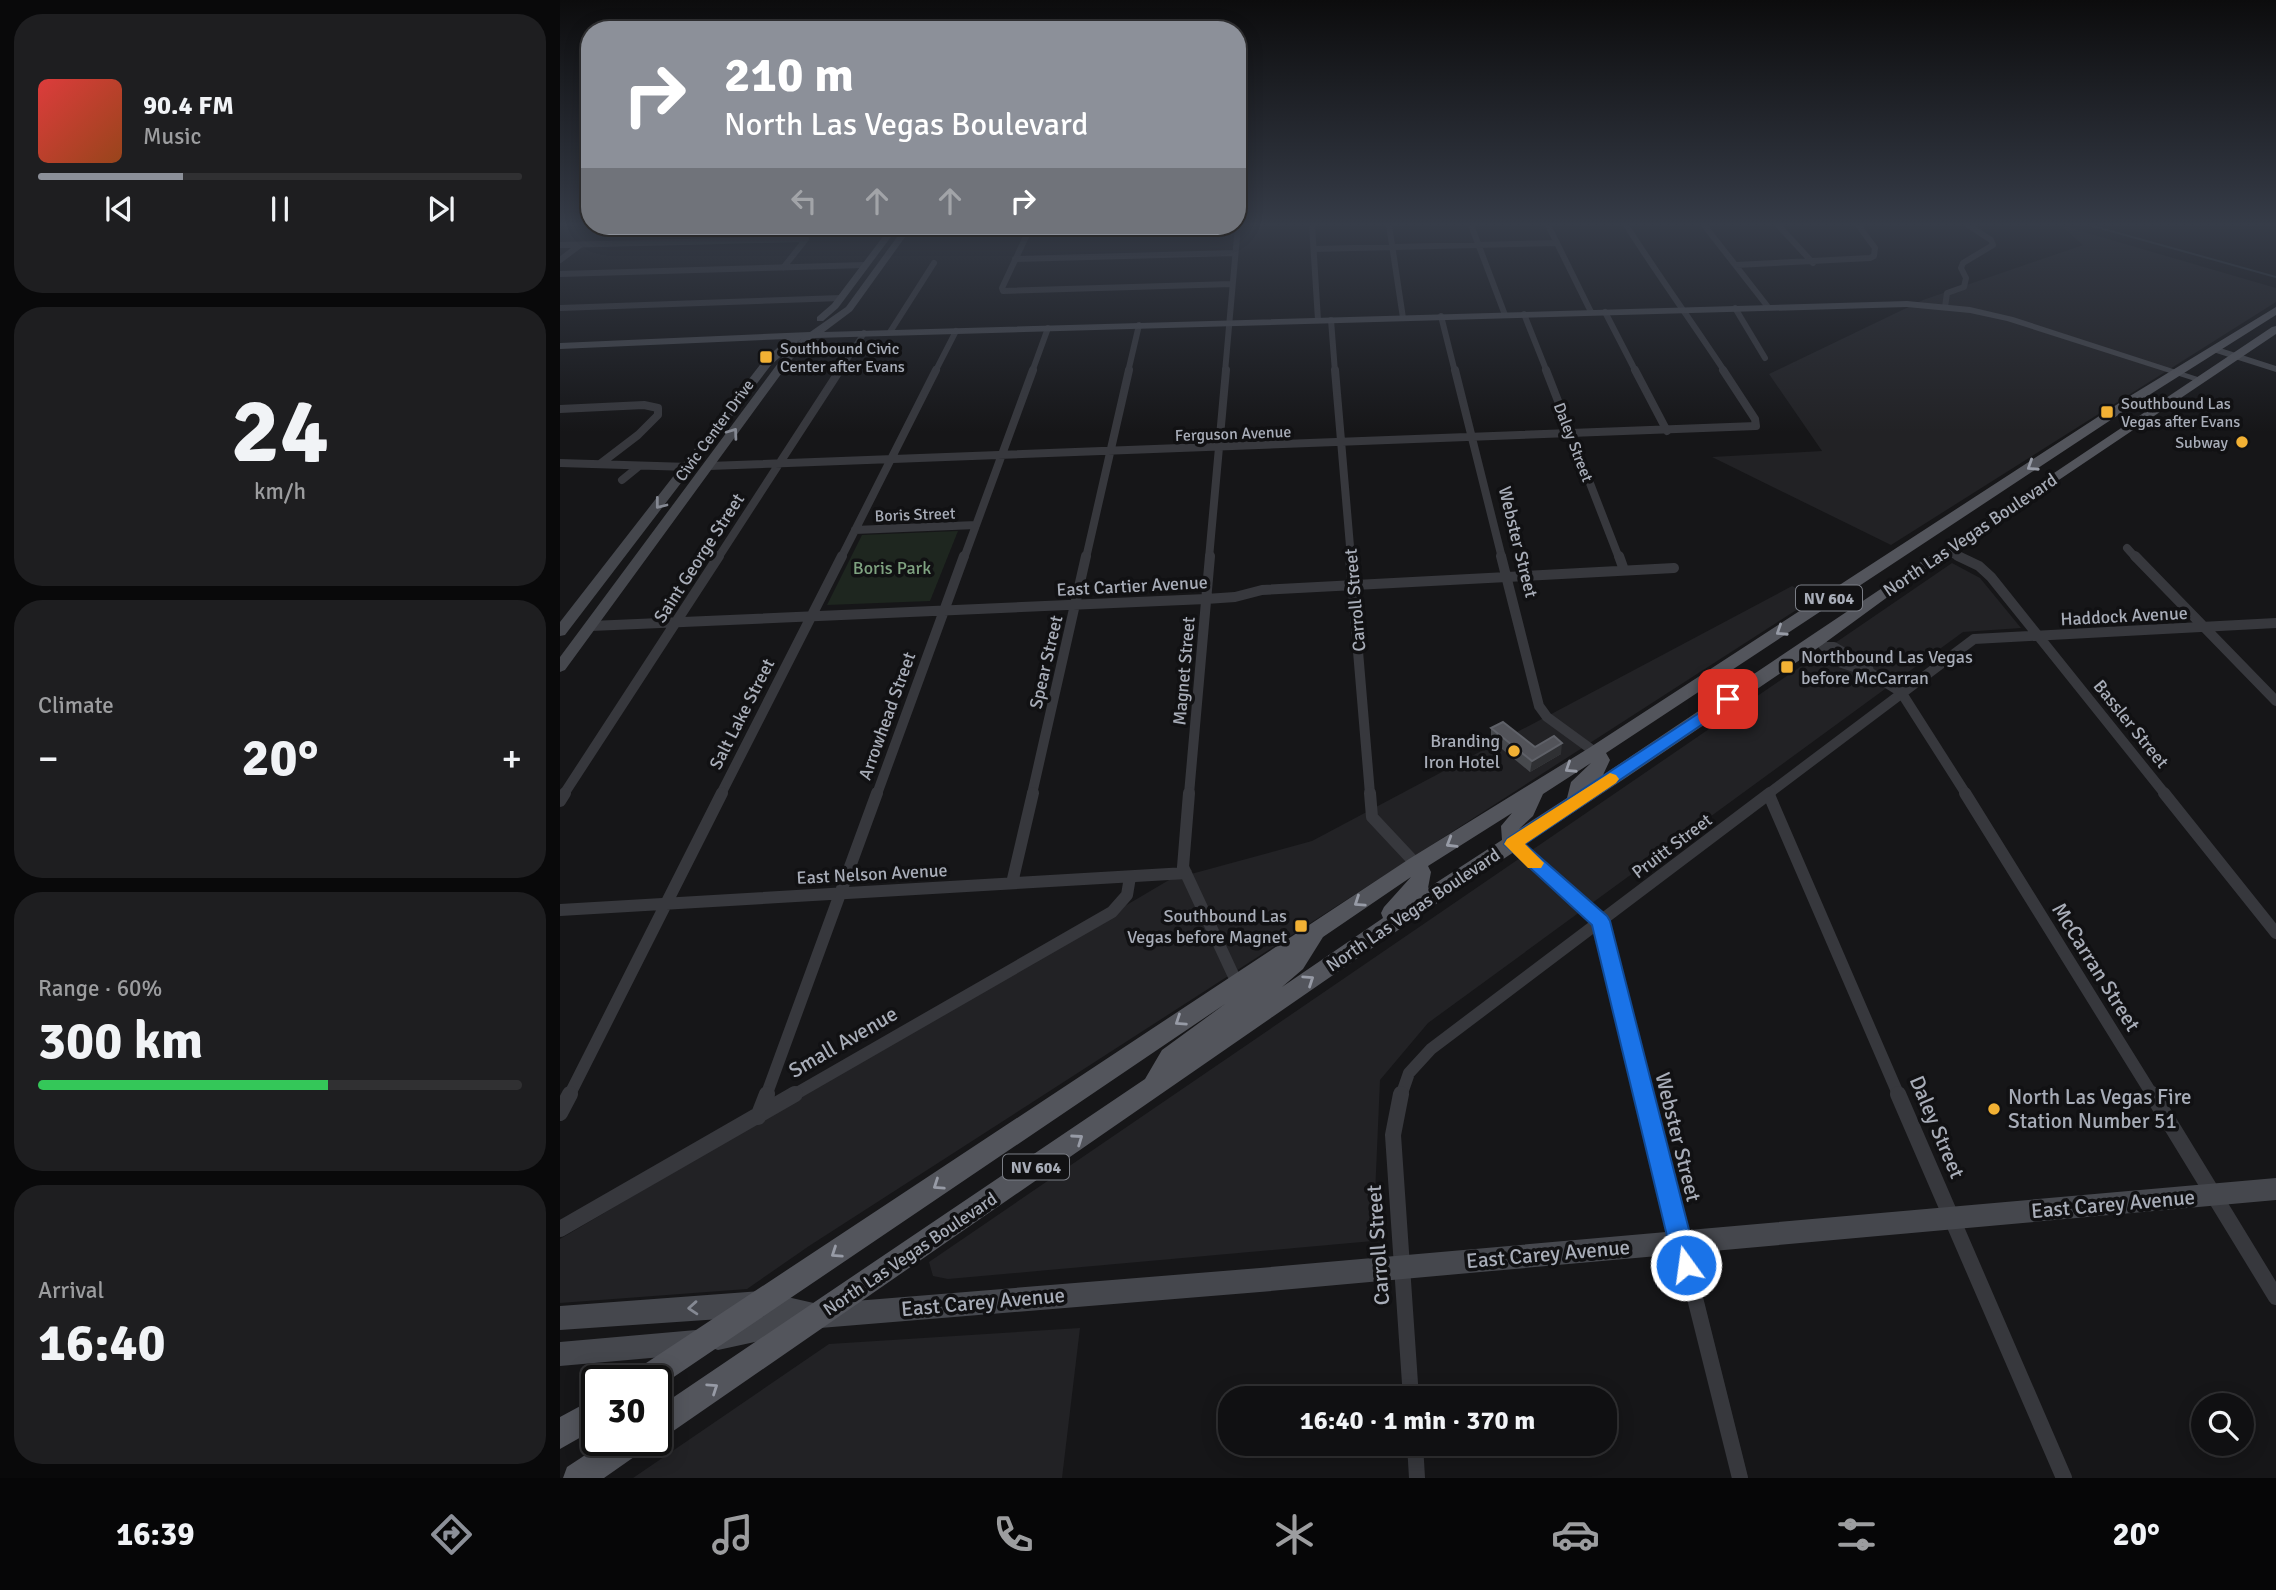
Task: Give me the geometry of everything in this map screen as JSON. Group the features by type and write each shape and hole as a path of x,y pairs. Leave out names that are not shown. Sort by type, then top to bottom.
{"main road":[{"name":"Civic Center Drive","path":"561,629 767,363 795,337 829,312 844,294"},
{"name":"Civic Center Drive","path":"560,667 788,357 849,309 860,294"},
{"path":"560,346 890,332 1887,303 1945,307 2010,319 2199,382"},
{"name":"North Las Vegas Boulevard","path":"669,1365 1416,864 1595,752 1950,519 2276,310"},
{"path":"840,316 834,324 835,328 867,333"},
{"name":"North Las Vegas Boulevard","path":"672,1415 1386,928 1820,644 1908,575 2238,357 2276,329"},
{"path":"2214,349 2276,369"},
{"path":"2085,458 2077,452 2089,440 2089,429"},
{"path":"709,466 705,465 703,460 712,436"},
{"path":"2054,452 2064,459 2053,470 2054,478"},
{"path":"682,502 697,469 689,467"},
{"path":"1947,551 1941,540 1955,528 1950,519"},
{"path":"1908,575 1907,567 1926,550 1919,540"},
{"path":"591,626 583,625 582,622 620,568 624,559 620,556"},
{"path":"1820,644 1809,629 1821,615 1823,602"},
{"path":"560,650 573,629 561,629"},
{"path":"1576,802 1574,794 1577,786 1598,771 1601,760 1595,752"},
{"path":"1513,844 1510,825 1526,811 1535,790"},
{"path":"1386,928 1391,912 1421,883 1421,872 1416,864"},
{"path":"1253,1018 1250,1010 1261,991 1295,963 1320,928"},
{"path":"1151,1088 1170,1057 1232,1012 1237,1002 1237,983"},
{"name":"East Carey Avenue","path":"560,1354 707,1341 820,1316 2276,1189"},
{"name":"East Carey Avenue","path":"560,1318 761,1303 820,1316"},
{"path":"560,1434 581,1421"},
{"path":"578,1478 610,1456"}],"street":[{"path":"890,332 914,294"},
{"name":"Magnet Street","path":"1232,294 1183,867 1237,983"},
{"path":"1317,294 1318,320"},
{"path":"1400,294 1403,317"},
{"path":"1497,294 1505,314"},
{"path":"1582,294 1591,312"},
{"path":"1670,294 1683,309"},
{"path":"1758,294 1768,307"},
{"path":"1945,307 1947,294"},
{"path":"560,308 841,298"},
{"path":"1735,308 1765,358"},
{"name":"Ferguson Avenue","path":"709,466 1667,432 1756,426 1755,419 1683,309"},
{"path":"1605,312 1667,432"},
{"name":"Daley Street","path":"1524,314 1624,570"},
{"name":"Webster Street","path":"1441,316 1539,706 1547,717 1595,752"},
{"name":"Carroll Street","path":"1331,320 1372,817 1416,864"},
{"name":"Spear Street","path":"1013,883 1139,325"},
{"name":"Arrowhead Street","path":"758,1117 1048,328"},
{"name":"Salt Lake Street","path":"560,1113 956,331"},
{"name":"Saint George Street","path":"560,801 779,463 867,333"},
{"path":"560,409 645,405 658,408 658,415 638,435 600,464"},
{"path":"560,463 689,467"},
{"path":"622,480 638,467"},
{"name":"Boris Street","path":"855,530 976,525"},
{"path":"2127,548 2276,701"},
{"name":"Bassler Street","path":"1947,551 1979,566 1992,578 2276,933"},
{"name":"East Cartier Avenue","path":"591,626 1206,599 1235,597 1262,590 1674,568"},
{"name":"Haddock Avenue","path":"1974,639 2276,623"},
{"name":"Pruitt Street","path":"1402,1090 1409,1073 1431,1049 1974,639"},
{"name":"McCarran Street","path":"1820,644 1825,652 1840,661 1859,671 1869,672 1901,692 2014,869 2276,1297"},
{"name":"Daley Street","path":"1769,795 2064,1478"},
{"path":"1513,844 1601,921"},
{"name":"East Nelson Avenue","path":"560,910 1186,873"},
{"name":"Small Avenue","path":"560,1229 1112,912 1127,895 1130,877"},
{"name":"Webster Street","path":"1601,921 1740,1478"},
{"name":"Carroll Street","path":"1402,1090 1393,1135 1410,1386"},
{"path":"1416,1456 1417,1478"}],"shaded area":[{"path":"1941,294 2276,294 2276,302 1891,545 1712,457 1822,451 1769,374"},
{"path":"1952,563 1980,578 2021,628 1963,632 1428,1023 1380,1080 1373,1241 948,1279 933,1276 929,1262"},
{"path":"1792,586 1815,598 809,1246 747,1289 560,1303 560,1239 1169,880 1312,841"},
{"path":"1080,1328 1062,1478 633,1478 665,1456 672,1456 672,1451 829,1344"}],"green space":[{"name":"Boris Park","path":"958,531 930,601 827,605 862,535"}],"building":[{"path":"1503,722 1535,747 1554,736 1562,743 1532,761 1491,728"}],"slow traffic":[{"path":"1535,863 1513,844 1610,779"}],"place":[{"name":"Southbound Civic Center after Evans","path":"766,357"},
{"name":"Southbound Las Vegas after Evans","path":"2107,412"},
{"name":"Subway","path":"2242,442"},
{"name":"Northbound Las Vegas before McCarran","path":"1787,667"},
{"name":"Branding Iron Hotel","path":"1514,751"},
{"name":"Southbound Las Vegas before Magnet","path":"1301,926"},
{"name":"North Las Vegas Fire Station Number 51","path":"1994,1109"}],"route":[{"path":"1686,1265 1601,921 1513,844 1728,699"}]}
